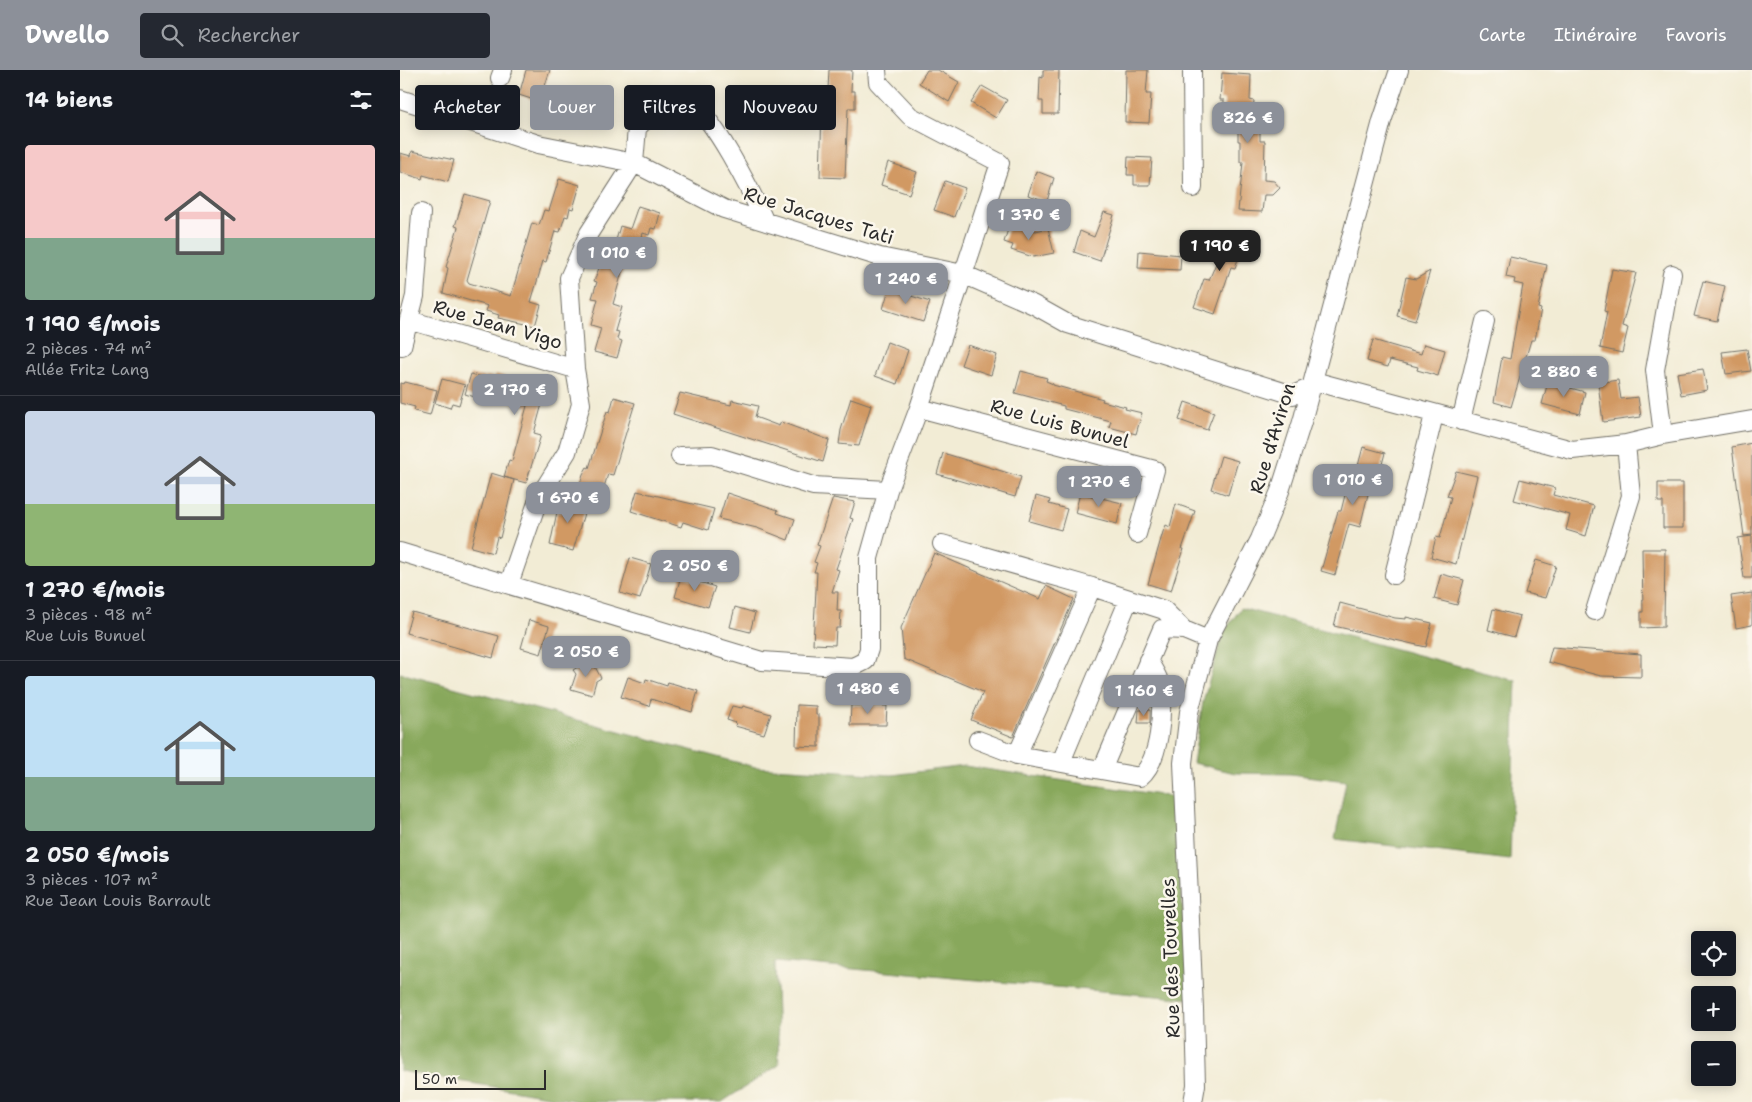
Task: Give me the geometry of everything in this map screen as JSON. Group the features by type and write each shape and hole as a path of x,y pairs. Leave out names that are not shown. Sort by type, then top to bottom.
{"street":[{"path":"400,552 762,661 853,667 865,661 869,649 869,558 888,490 919,408 1000,163 910,116 878,82 878,70"},
{"path":"1192,70 1192,188"},
{"name":"Rue d'Aviron","path":"1186,813 1183,763 1189,712 1208,640 1260,539 1280,491 1302,422 1382,121 1398,70"},
{"name":"Rue Jacques Tati","path":"400,99 538,144 634,164 724,209 880,257 963,274 1034,305 1068,324 1293,396 1321,383 1434,415 1572,450 1626,444 1663,435 1752,420"},
{"path":"509,584 539,497 567,452 581,404 575,369 569,278 589,233 634,164 637,128 664,100 688,101 701,111 719,138 747,183 764,220"},
{"name":"Rue Jean Vigo","path":"402,346 415,296 422,213"},
{"path":"1663,435 1655,370 1672,274"},
{"name":"Rue Jean Vigo","path":"409,320 575,369"},
{"path":"1461,421 1485,321"},
{"name":"Rue Luis Bunuel","path":"919,408 1155,470 1137,534"},
{"path":"1394,575 1434,415"},
{"path":"1595,611 1631,496 1626,444"},
{"path":"680,456 712,455 813,486 888,490"},
{"path":"942,544 1092,586 1164,610 1184,630"},
{"path":"1017,754 1092,586"},
{"path":"1061,762 1129,599"},
{"path":"1102,770 1162,629 1184,630 1208,640"},
{"path":"978,740 1017,754 1140,777 1147,771 1160,735 1160,683 1148,660"},
{"name":"Rue des Tourelles","path":"1186,813 1196,1084 1193,1102"}],"green space":[{"path":"1241,608 1516,681 1510,860 1335,839 1346,781 1290,774 1235,773 1193,763 1203,702 1223,633"},
{"path":"400,673 755,767 892,775 965,766 1174,797 1190,999 775,962 779,1065 722,1102 582,1102 400,1071"}],"building":[{"path":"526,70 550,70 545,85 530,85 530,99 520,95"},
{"path":"829,70 852,70 851,91 855,91 855,108 848,108 845,178 820,177 821,130 836,130 836,85 828,85"},
{"path":"927,70 938,70 959,82 949,102 919,83"},
{"path":"1043,70 1059,70 1058,114 1043,114 1043,101 1039,101 1040,77 1043,78"},
{"path":"1126,70 1148,70 1146,94 1151,94 1149,123 1125,122"},
{"path":"1222,73 1251,75 1250,100 1254,101 1251,131 1260,132 1260,141 1265,141 1264,180 1274,181 1280,188 1273,195 1264,195 1262,212 1238,211 1243,162 1240,162 1240,141 1238,141 1238,109 1224,108 1224,100 1220,100"},
{"path":"982,86 1007,100 996,118 971,103"},
{"path":"412,151 454,160 448,182 423,175 422,179 400,172 400,153 411,156"},
{"path":"1128,157 1152,158 1150,185 1134,185 1134,175 1127,175"},
{"path":"888,162 917,172 909,194 881,185"},
{"path":"1036,171 1054,178 1047,201 1028,195"},
{"path":"559,179 580,185 573,209 570,208 568,217 565,216 560,232 555,231 546,262 543,261 531,302 541,305 535,326 498,318 499,315 486,311 488,306 443,293 448,268 446,267 458,227 455,226 465,194 490,201 467,280 469,283 511,296 532,223 539,225 544,210 549,211"},
{"path":"945,181 965,188 954,217 934,210"},
{"path":"638,206 660,213 656,229 651,228 649,235 643,233 637,258 628,255 622,272 613,304 622,307 615,331 619,332 617,339 622,341 617,358 594,352 601,328 591,325 598,299 592,298 597,282 594,281 606,250 613,251 620,226 630,229"},
{"path":"1104,212 1114,215 1100,261 1074,252 1080,231 1094,237"},
{"path":"1010,223 1036,231 1048,228 1054,253 1033,257 1011,250 1013,245 1004,242"},
{"path":"1222,230 1245,239 1235,268 1231,267 1215,314 1194,307 1204,279 1209,280 1220,254 1214,251"},
{"path":"1139,251 1181,255 1180,270 1138,268"},
{"path":"1510,257 1547,265 1538,308 1541,309 1535,340 1531,340 1511,407 1494,402 1502,357 1510,359 1523,285 1514,283 1515,279 1506,277"},
{"path":"1612,269 1636,273 1622,326 1628,328 1622,353 1600,348 1607,312 1604,311"},
{"path":"1430,271 1415,321 1397,316 1406,277 1416,279"},
{"path":"1703,281 1725,286 1717,321 1694,316"},
{"path":"889,289 930,302 923,322 883,309"},
{"path":"1373,340 1421,354 1424,344 1445,350 1438,376 1417,370 1418,367 1390,360 1388,367 1367,361"},
{"path":"887,342 908,350 897,384 875,376"},
{"path":"968,345 997,355 991,375 961,365"},
{"path":"1747,349 1751,371 1726,374 1722,352"},
{"path":"1703,369 1707,390 1681,395 1677,373"},
{"path":"1021,371 1047,378 1046,381 1053,385 1103,399 1102,401 1142,413 1136,434 1109,427 1111,421 1064,409 1064,406 1015,393"},
{"path":"471,374 486,378 487,376 495,378 496,374 512,379 513,376 530,381 529,383 534,385 534,382 547,386 534,433 541,435 526,483 504,477 509,460 512,461 527,406 489,395 488,401 465,394"},
{"path":"442,379 465,385 459,405 452,403 450,408 435,403"},
{"path":"1618,380 1621,399 1638,397 1641,417 1603,422 1598,383"},
{"path":"405,382 437,390 430,415 414,411 415,407 400,403 400,383 404,384"},
{"path":"1548,382 1585,392 1580,414 1542,404"},
{"path":"680,393 731,405 732,400 758,406 755,417 779,426 781,422 829,440 823,462 673,414"},
{"path":"614,397 635,403 613,475 608,474 601,497 578,491 583,474 587,467 589,468 607,411 610,412"},
{"path":"851,398 871,405 859,446 839,444 841,430"},
{"path":"1185,402 1214,412 1207,430 1179,420"},
{"path":"1752,443 1752,535 1744,536 1732,447"},
{"path":"1363,447 1385,453 1378,479 1374,487 1370,486 1360,527 1349,524 1335,575 1321,571 1338,511 1341,511 1346,491 1351,492"},
{"path":"943,453 1021,477 1015,497 937,474"},
{"path":"1221,456 1238,461 1228,495 1211,489"},
{"path":"1456,471 1477,476 1456,564 1431,557 1436,537 1440,538 1451,497 1447,496"},
{"path":"491,473 514,480 500,538 497,537 493,553 471,547"},
{"path":"1520,479 1555,488 1553,495 1594,506 1586,536 1566,530 1570,515 1514,500"},
{"path":"1658,483 1683,483 1683,528 1663,528 1663,502 1658,502"},
{"path":"637,491 714,509 708,530 683,522 681,527 631,511"},
{"path":"727,493 778,510 777,513 795,519 788,540 757,528 719,519"},
{"path":"1080,493 1122,503 1117,524 1075,513"},
{"path":"566,496 587,503 573,551 550,545 557,512 561,513"},
{"path":"1036,496 1050,500 1049,504 1067,509 1061,530 1029,521"},
{"path":"833,498 855,502 850,518 853,519 836,569 839,570 832,592 838,592 837,611 841,611 840,628 836,628 835,645 813,644 817,572 814,572 817,563 814,562 820,546 817,545"},
{"path":"1176,504 1195,511 1182,549 1184,549 1171,591 1148,584 1163,532 1166,525 1170,527"},
{"path":"1752,536 1752,578 1744,578 1738,538"},
{"path":"1642,549 1665,549 1664,627 1641,628 1641,612 1643,612"},
{"path":"934,553 1040,599 1046,586 1074,599 1013,737 971,720 983,692 904,659 901,628"},
{"path":"630,558 651,564 640,599 620,593"},
{"path":"1536,560 1556,566 1545,598 1525,593"},
{"path":"1441,574 1464,580 1457,605 1434,599"},
{"path":"681,576 715,587 708,607 675,597"},
{"path":"1752,593 1752,625 1736,628 1731,596"},
{"path":"1340,603 1395,618 1406,619 1406,617 1432,623 1426,647 1334,626"},
{"path":"735,607 755,613 750,632 730,627"},
{"path":"1493,609 1520,616 1514,637 1488,630"},
{"path":"412,612 499,636 493,658 406,633"},
{"path":"529,620 549,626 541,654 521,648"},
{"path":"1552,647 1641,654 1641,677 1601,676 1548,662"},
{"path":"591,659 601,678 596,681 592,695 571,689 576,674 573,670"},
{"path":"628,677 645,683 646,679 667,686 668,682 698,691 692,712 651,699 649,706 621,697"},
{"path":"797,705 816,706 816,715 819,715 819,747 796,746"},
{"path":"851,705 887,706 886,725 850,725"},
{"path":"732,706 742,708 743,706 771,714 764,734 735,726 736,723 727,720"},
{"path":"1139,710 1150,710 1150,723 1138,723"}]}
